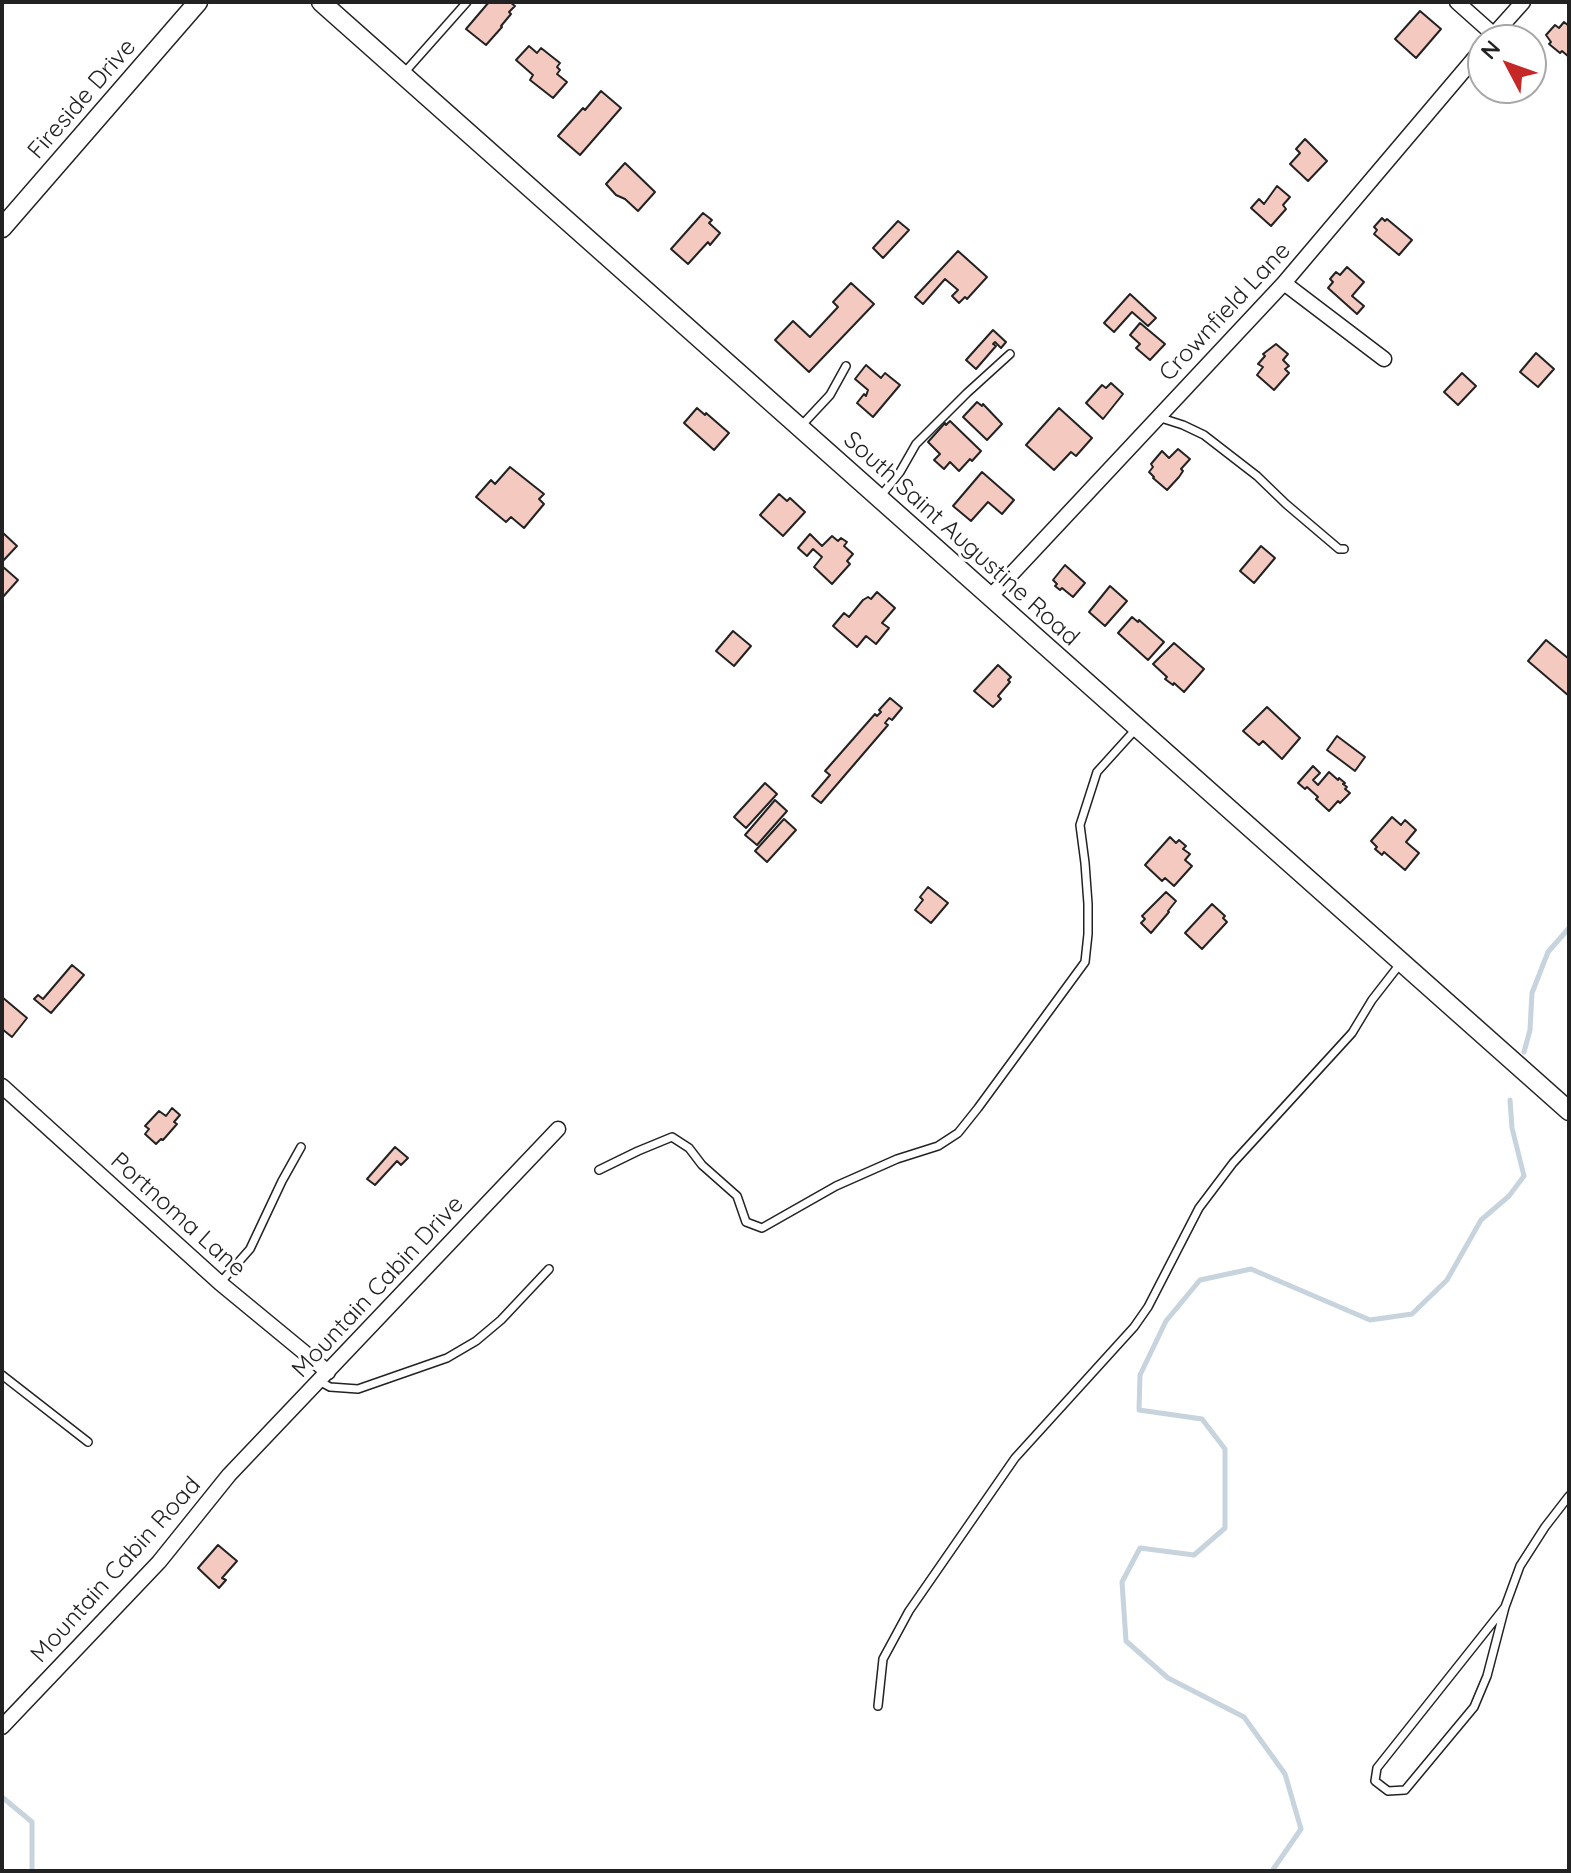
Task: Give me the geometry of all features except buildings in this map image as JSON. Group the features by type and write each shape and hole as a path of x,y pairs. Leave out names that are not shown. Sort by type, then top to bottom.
{"street":[{"name":"Fireside Drive","path":"2,228 198,2"},
{"name":"South Saint Augustine Road","path":"321,2 1569,1111"},
{"path":"1457,2 1478,24"},
{"path":"1504,24 1523,2"},
{"name":"Crownfield Lane","path":"990,597 1284,283 1467,67"},
{"path":"1284,283 1384,359"},
{"name":"Portnoma Lane","path":"2,1086 323,1377"},
{"name":"Mountain Cabin Drive","path":"229,1475 558,1129"},
{"name":"Mountain Cabin Road","path":"2,1727 159,1562 229,1475"}],"lane":[{"path":"402,74 467,2"},
{"path":"879,499 916,444 1010,354"},
{"path":"799,428 830,395 846,366"},
{"path":"1158,417 1204,435 1257,476 1339,549 1344,549"},
{"path":"599,1170 672,1137 689,1148 702,1165 737,1196 746,1222 762,1228 836,1186 897,1159 938,1146 958,1133 1085,962 1088,904 1080,825 1097,772 1137,728"},
{"path":"878,1706 883,1659 909,1611 1015,1458 1134,1327 1148,1307 1199,1208 1233,1163 1352,1033 1401,962"},
{"path":"220,1283 250,1249 301,1147"},
{"path":"323,1377 330,1387 358,1389 447,1358 476,1341 501,1320 549,1269"},
{"path":"2,1375 88,1442"},
{"path":"1505,1607 1377,1768 1375,1781 1388,1791 1405,1790 1474,1707 1487,1676 1505,1607 1520,1566 1569,1496"}],"waterway":[{"path":"1524,1052 1530,1030 1532,993 1548,952 1569,928"},
{"path":"1272,1871 1301,1829 1285,1774 1244,1717 1168,1678 1126,1641 1122,1582 1140,1548 1194,1555 1225,1528 1225,1449 1202,1419 1139,1410 1140,1375 1166,1321 1200,1280 1251,1269 1370,1320 1412,1314 1447,1280 1481,1220 1509,1196 1524,1176 1512,1128 1510,1100"},
{"path":"2,1797 32,1822 32,1871"}]}
